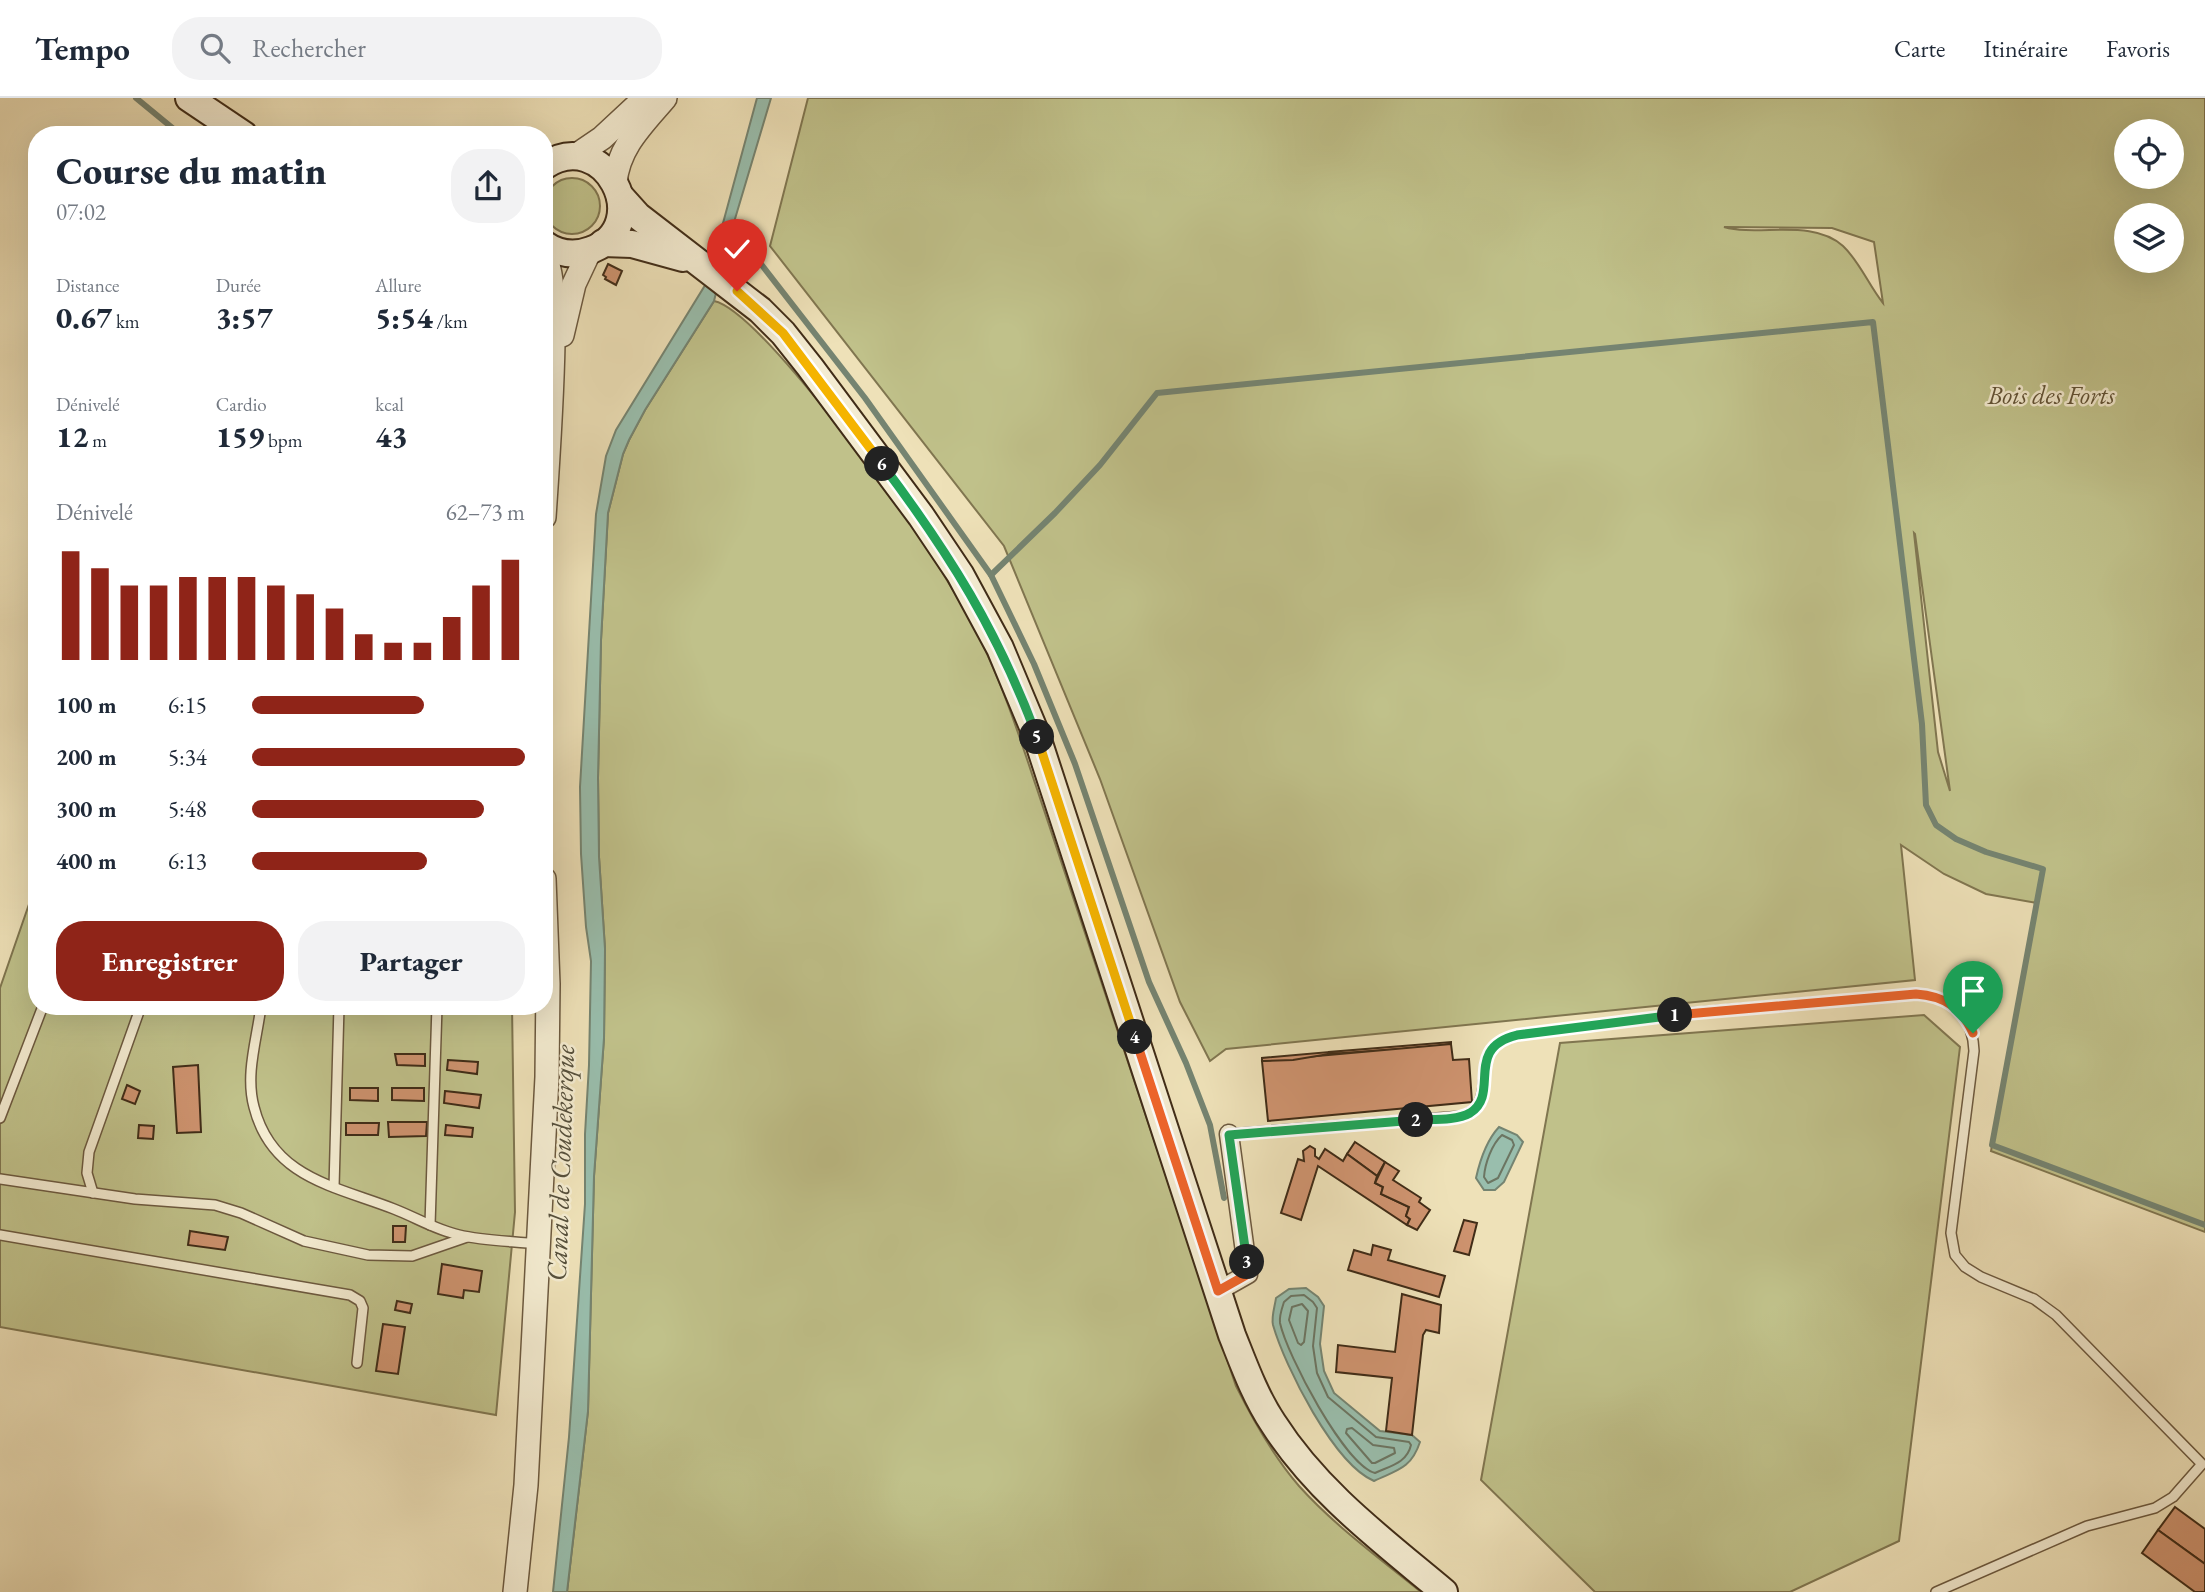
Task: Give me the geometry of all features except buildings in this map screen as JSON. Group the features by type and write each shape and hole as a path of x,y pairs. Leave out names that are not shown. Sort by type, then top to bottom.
{"main road":[{"path":"189,98 231,126"},
{"path":"553,162 574,157 597,163 607,172 634,212 737,291 788,340 909,499 960,574 1000,648 1036,734 1218,1291 1254,1389 1272,1422 1294,1453 1335,1500 1444,1592"},
{"path":"597,247 613,233 619,220 618,189"},
{"path":"553,248 566,253 632,244 699,264"}],"street":[{"path":"574,157 602,138 645,98"},
{"path":"618,189 619,161 629,141 665,98"},
{"path":"553,382 571,295 580,268 597,247"},
{"path":"515,1592 526,1485 548,1077 548,1015"},
{"path":"1218,1291 1248,1274 1229,1135"}],"lane":[{"path":"1229,1135 1463,1116 1473,1111 1480,1102 1485,1062 1491,1049 1502,1039 1517,1035 1690,1013 1905,995 1936,996 1952,1004 1973,1033 1974,1051 1951,1233 1955,1255 1972,1272 2023,1293 2056,1315 2202,1464 2173,1497 2155,1508 2087,1526 1936,1592"},
{"path":"0,1118 40,1015"},
{"path":"93,1193 87,1173 89,1152 138,1015"},
{"path":"260,1015 251,1076 251,1093 257,1118 267,1140 304,1176 467,1237 539,1244"},
{"path":"334,1187 339,1015"},
{"path":"430,1224 438,1015"},
{"path":"0,1179 149,1201 215,1205 241,1213 304,1241 385,1257 412,1256 467,1237"},
{"path":"0,1235 350,1294 360,1301 363,1308 356,1363"}],"green space":[{"name":"Bois des Forts","path":"808,98 2205,98 2205,1232 1991,1151 2037,903 1986,894 1944,874 1901,845 1915,980 1226,1049 1210,1061 1180,1002 1100,779 1004,546 770,246","holes":["1724,227 1832,228 1874,242 1883,303 1849,252 1830,238 1801,230 1738,230","1915,534 1950,791 1938,752"]},
{"path":"566,178 578,178 588,182 596,190 600,200 600,212 596,222 588,230 578,234 566,234 553,227 553,185 556,182"},
{"path":"714,301 736,314 799,378 870,467 952,588 988,655 1017,729 1236,1386 1264,1437 1299,1486 1342,1528 1421,1592 567,1592 588,1411 594,1176 604,1038 605,949 599,857 598,778 601,640 608,513 629,440"},
{"path":"28,907 28,1015 512,1015 515,1212 496,1415 0,1327 0,988"},
{"path":"1924,1015 1960,1047 1899,1541 1790,1592 1595,1592 1481,1480 1560,1043"}],"water":[{"path":"757,98 771,98 729,239 714,301 629,440 608,513 601,640 598,778 599,857 605,949 604,1038 594,1176 588,1411 567,1592 553,1592 569,1437 585,1204 591,961 581,854 580,787 596,514 606,456 616,430 707,282"},
{"path":"1499,1127 1517,1135 1523,1142 1504,1182 1495,1190 1484,1190 1476,1178 1487,1145"},
{"path":"1306,1288 1318,1297 1324,1306 1320,1344 1324,1371 1334,1393 1380,1431 1412,1435 1420,1442 1408,1463 1374,1481 1343,1455 1328,1435 1300,1388 1279,1343 1273,1322 1276,1298 1289,1289"}],"waterway":[{"path":"136,98 170,126"},
{"path":"725,242 742,246 754,255 865,398 991,575 1034,664 1075,764 1149,982 1186,1063 1210,1125 1224,1198"},
{"path":"991,575 1100,465 1157,393 1873,322 1922,724 1926,805 1936,825 1956,839 1986,852 2043,869 1992,1145 2205,1225"}],"route":[{"path":"737,291 783,333 903,491 960,574 1000,648 1036,734 1218,1291 1248,1274 1229,1135 1463,1116 1473,1111 1480,1102 1487,1055 1502,1039 1690,1013 1916,994 1936,996 1952,1004 1965,1017 1973,1033"}],"water label":[{"name":"Canal de Coudekerque","path":"560,1163"}]}
